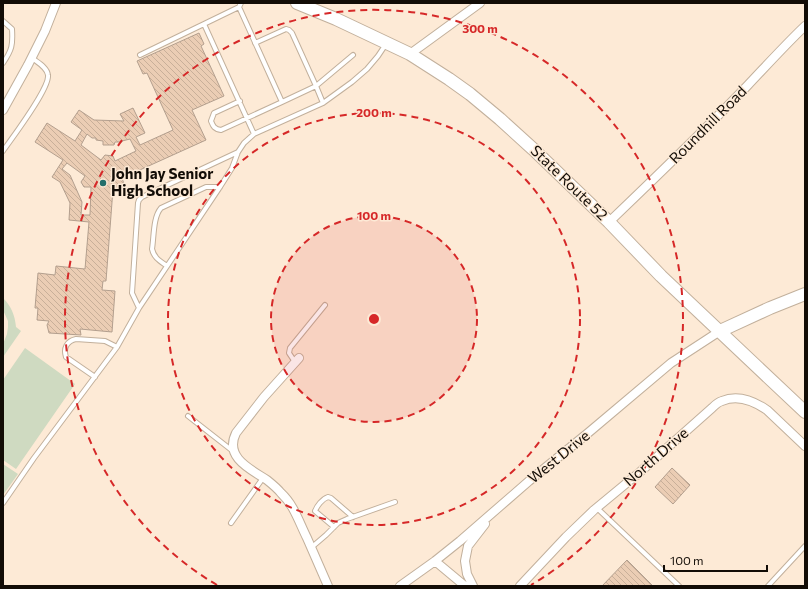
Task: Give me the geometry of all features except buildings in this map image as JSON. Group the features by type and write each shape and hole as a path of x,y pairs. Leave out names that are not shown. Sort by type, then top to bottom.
{"main road":[{"name":"State Route 52","path":"297,3 314,6 336,19 410,54 470,94 500,119 609,222 661,276 805,412"},
{"path":"720,331 805,294"}],"street":[{"path":"3,110 32,58 56,3"},
{"path":"410,54 480,3"},
{"name":"Roundhill Road","path":"609,222 661,173 805,26"},
{"name":"West Drive","path":"400,586 460,541 497,508 671,363 720,331"},
{"path":"297,360 264,397 236,433 233,439 233,445 234,452 239,460 251,470 270,482 289,502 298,518 328,586"},
{"name":"North Drive","path":"520,586 566,537 597,508 723,400 739,398 752,401 760,405 805,446"},
{"path":"473,586 467,574 465,561 468,546 497,508"},
{"path":"435,561 465,586"}],"lane":[{"path":"140,55 240,5 255,43 282,102"},
{"path":"3,21 12,29 13,42 9,54 3,63"},
{"path":"204,24 254,134"},
{"path":"255,43 286,29 289,30 292,33 316,86 322,103"},
{"path":"3,503 34,458 117,347 139,308 232,168 238,152 244,143 254,134 322,103 352,82 367,69 378,56 386,43"},
{"path":"240,101 214,113 211,121 214,128 220,130 316,86 353,55"},
{"path":"3,151 48,83 48,74 45,68 32,58"},
{"path":"139,308 132,293 139,200 142,197 238,152"},
{"path":"167,266 156,258 152,249 158,212 161,208 206,188 220,187"},
{"path":"297,360 289,353 290,348 324,305"},
{"path":"95,377 66,357 64,350 68,342 76,339 106,342 117,347"},
{"path":"188,416 234,452"},
{"path":"231,524 264,478"},
{"path":"334,527 315,511 316,508 328,496 353,516"},
{"path":"311,548 338,523 353,516 395,502"},
{"path":"597,508 679,586"},
{"path":"768,586 805,546"}],"green space":[{"path":"3,298 12,311 16,327 21,331 3,357 3,344 7,334 8,321 3,310"},
{"path":"25,348 75,384 16,469 3,460 3,380"},
{"path":"3,464 18,474 3,495"}],"place":[{"name":"John Jay Senior High School","path":"103,183"}]}
